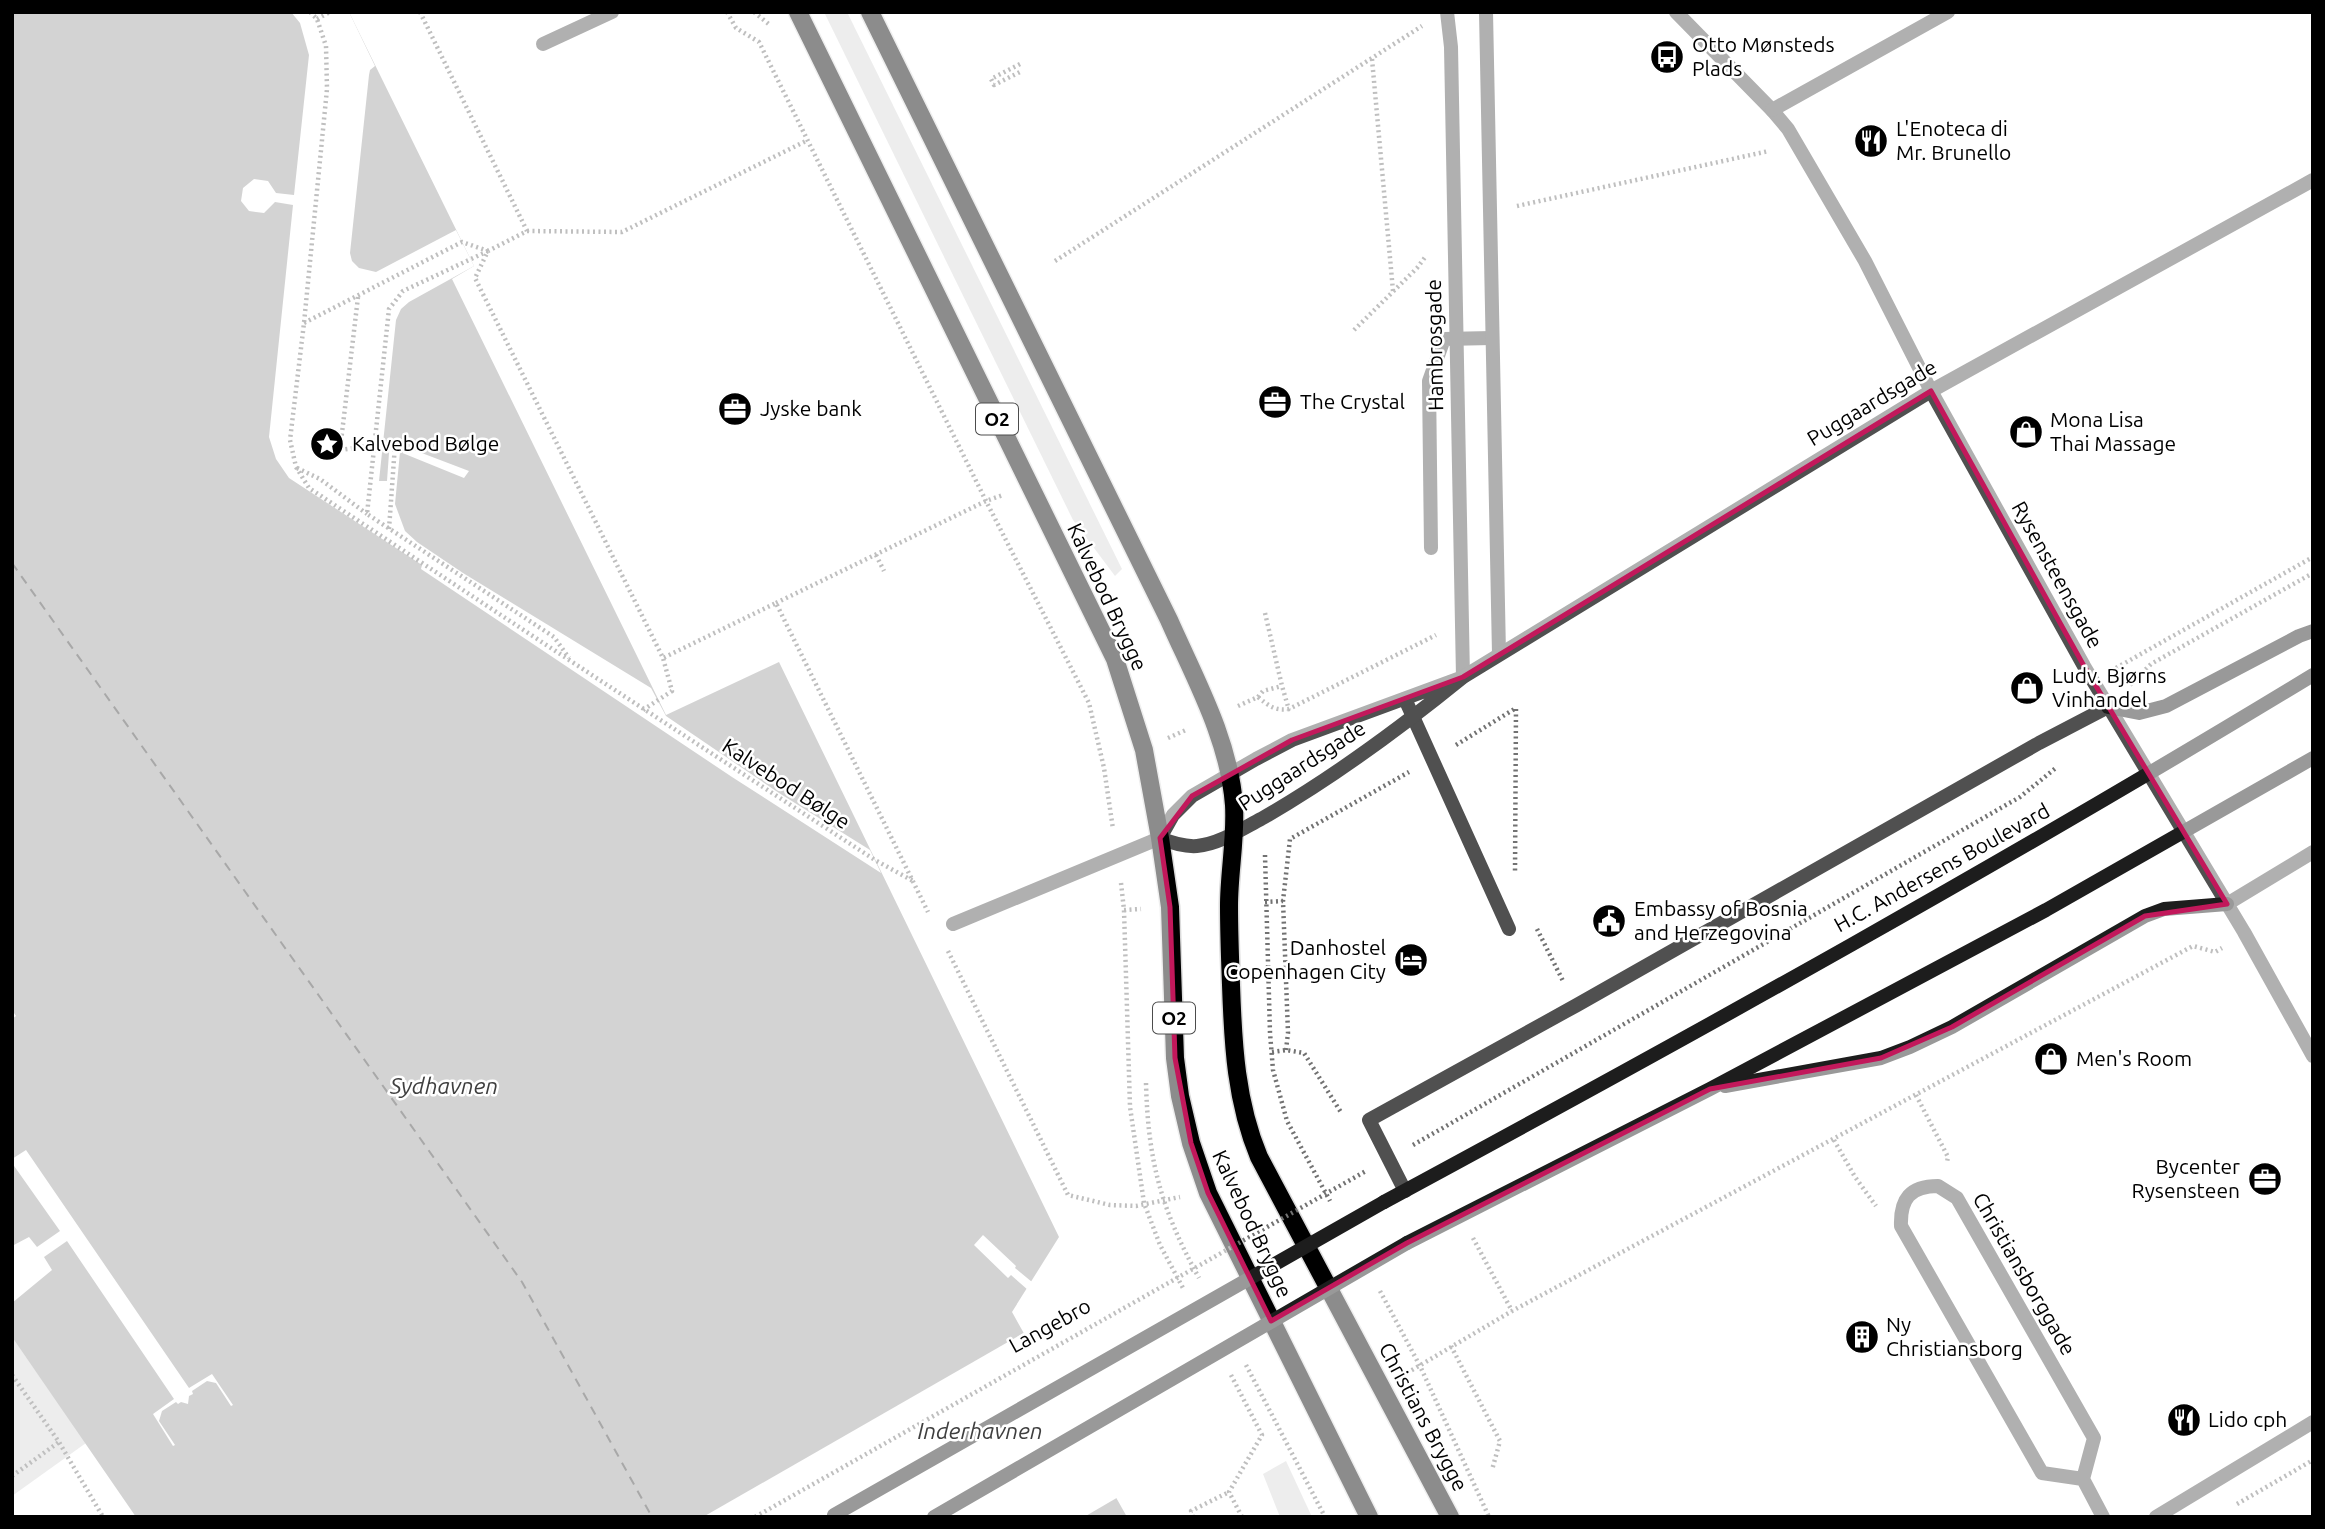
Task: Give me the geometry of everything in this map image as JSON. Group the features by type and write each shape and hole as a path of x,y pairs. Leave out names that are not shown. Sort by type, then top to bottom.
{"main road":[{"name":"Kalvebod Brygge","path":"798,12 1115,659 1144,750 1160,838 1170,907 1175,1058 1180,1096 1191,1143 1208,1193 1369,1517"},
{"name":"Kalvebod Brygge","path":"870,12 1169,620 1222,742 1234,804 1229,904 1233,1038 1241,1103 1248,1132 1259,1157 1355,1339"},
{"name":"Christians Brygge","path":"1355,1339 1450,1517"}],"street":[{"path":"543,44 612,12"},
{"name":"Hambrosgade","path":"1447,12 1451,47 1463,677"},
{"path":"1486,12 1499,654"},
{"path":"1676,12 1773,110 1948,12"},
{"name":"Rysensteensgade","path":"1773,110 1788,129 1865,261 1931,391 2108,707 2244,932 2313,1056"},
{"name":"Puggaardsgade","path":"1463,677 1292,740 1192,796 1173,815 1160,838 1178,845 1199,846 1234,834 1299,798 1413,718 1463,677 1499,654 1931,391 2313,180"},
{"path":"1431,548 1429,381 1444,339 1492,338"},
{"path":"1405,1191 1369,1120 2039,743 2108,707 2139,713 2166,706 2313,631"},
{"name":"H.C. Andersens Boulevard","path":"831,1517 1384,1202 1758,996 2149,774 2313,675"},
{"path":"1405,699 1509,929"},
{"path":"934,1517 1407,1243 1710,1088 2046,910 2313,758"},
{"path":"953,924 1160,838"},
{"path":"1710,1088 1881,1058 1952,1027 2145,916 2164,909 2227,904 2313,852"},
{"name":"Christiansborggade","path":"1938,1186 1954,1194 2094,1438 2083,1479 2042,1473 1901,1226 1900,1212 1903,1203 1918,1189 1938,1186"},
{"path":"2166,1514 2313,1422"},
{"path":"2083,1479 2103,1517"}],"path":[{"path":"296,467 290,440 327,89 326,46 317,19 310,12"},
{"path":"317,19 330,12"},
{"path":"420,12 527,231"},
{"path":"727,12 736,29 759,42 806,141 1089,703 1104,768 1118,857"},
{"path":"1055,261 1433,19"},
{"path":"1372,59 1393,292"},
{"path":"1020,64 991,79 994,85 1022,71"},
{"path":"367,514 389,309 403,291 527,231 622,232 806,141"},
{"path":"1490,212 1797,145"},
{"path":"1354,330 1417,268 1454,219"},
{"path":"304,323 462,242 488,251"},
{"path":"488,251 475,278 663,658 672,691 643,710"},
{"path":"358,296 340,450 374,445"},
{"path":"389,530 395,444 404,450"},
{"name":"Kalvebod Bølge","path":"296,467 320,479 389,530 554,637 570,659"},
{"name":"Kalvebod Bølge","path":"296,467 309,488 643,710 875,860 913,881"},
{"path":"663,658 986,501 1030,485"},
{"path":"876,555 884,571"},
{"path":"2108,707 2151,664 2313,573"},
{"path":"776,603 931,918"},
{"path":"1289,709 1462,622"},
{"path":"1258,696 1263,691 1282,686"},
{"path":"1286,1051 1283,901 1290,839 1516,708 1515,880"},
{"name":"H.C. Andersens Boulevard","path":"1366,1171 2020,797 2066,757"},
{"path":"1263,818 1272,1052 1276,1080 1287,1121 1335,1209"},
{"path":"1265,902 1283,901"},
{"path":"1124,910 1130,1107 1144,1203 1160,1245 1186,1292"},
{"path":"1535,926 1564,984"},
{"path":"1382,1388 1512,1311 2193,946 2216,952 2244,932"},
{"path":"943,942 1068,1195 1110,1205 1136,1206 1163,1200"},
{"path":"1272,1052 1304,1053 1338,1107"},
{"path":"1916,1095 1933,1129"},
{"path":"1834,1140 1855,1177"},
{"name":"Langebro","path":"755,1517 1366,1171"},
{"path":"1461,1215 1512,1311"},
{"name":"Christians Brygge","path":"1373,1280 1420,1366 1489,1517"},
{"path":"1451,1346 1500,1441 1492,1470"},
{"path":"12,1375 59,1442 103,1517"},
{"path":"1192,1514 1229,1492 1262,1435 1231,1375"},
{"path":"1273,1414 1325,1517"},
{"path":"12,1476 59,1442"},
{"path":"2226,1510 2313,1460"},
{"path":"1229,1492 1242,1517"}],"highlighted area":[{"path":"1931,391 2084,666 2227,904 2145,916 1952,1027 1881,1058 1710,1089 1407,1243 1271,1321 1208,1193 1191,1143 1175,1058 1170,907 1160,838 1192,796 1292,740 1463,677"}],"shaded area":[{"path":"824,12 847,12 1122,569 1115,576 1073,520"},
{"path":"12,1337 86,1443 12,1496"},
{"path":"1286,1461 1312,1517 1280,1517 1263,1474"}],"water":[{"name":"Sydhavnen","path":"12,12 349,12 474,266 452,279 666,715 779,662 1059,1237 1012,1312 1127,1517 136,1517 12,1337 12,1019 16,1016 12,1010"}],"pier":[{"name":"Kalvebod Bølge","path":"291,12 349,12 375,66 369,75 350,253 352,261 359,268 376,272 456,230 474,266 409,302 401,309 396,320 379,481 387,481 390,439 469,471 464,478 400,452 395,504 405,531 463,573 651,688 666,716 779,793 870,850 881,873 732,777 421,569 422,565 289,478 276,459 269,437 293,205 275,202 264,213 249,211 241,201 243,188 254,179 268,181 276,193 294,195 309,55 300,23"},
{"path":"26,1150 189,1388 212,1374 233,1405 231,1406 216,1383 207,1381 192,1391 188,1404 176,1402 162,1411 159,1421 175,1445 173,1446 153,1414 174,1399 67,1241 44,1257 52,1270 12,1303 12,1246 29,1237 37,1247 60,1231 12,1163 12,1159"},
{"path":"983,1235 1032,1282 1028,1290 1011,1275 1008,1278 974,1245"},
{"name":"Inderhavnen","path":"1027,1331 1120,1496 1084,1517 703,1517"}],"ferry route":[{"path":"12,563 522,1282 652,1517"}],"place":[{"name":"Otto Mønsteds Plads","path":"1667,57"},
{"name":"L'Enoteca di Mr. Brunello","path":"1871,141"},
{"name":"The Crystal","path":"1275,402"},
{"name":"Jyske bank","path":"735,409"},
{"name":"Mona Lisa Thai Massage","path":"2026,432"},
{"name":"Kalvebod Bølge","path":"327,444"},
{"name":"Ludv. Bjørns Vinhandel","path":"2027,688"},
{"name":"Embassy of Bosnia and Herzegovina","path":"1609,921"},
{"name":"Danhostel Copenhagen City","path":"1411,960"},
{"name":"Men's Room","path":"2051,1059"},
{"name":"Bycenter Rysensteen","path":"2265,1179"},
{"name":"Ny Christiansborg","path":"1862,1337"},
{"name":"Lido cph","path":"2184,1420"}]}
